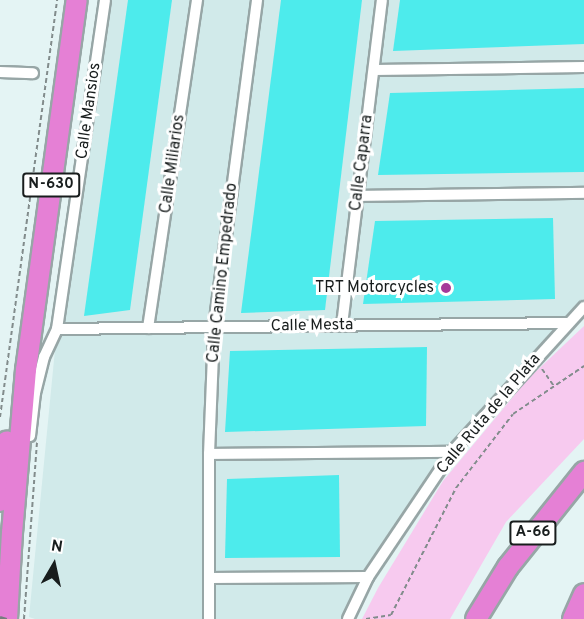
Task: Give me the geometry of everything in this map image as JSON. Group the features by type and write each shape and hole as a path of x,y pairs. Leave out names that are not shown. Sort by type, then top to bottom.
{"highway":[{"name":"N-630","path":"17,472 26,370 77,0"},
{"name":"N-630","path":"0,501 10,411 26,370"},
{"path":"7,619 17,472"},
{"name":"A-66","path":"476,619 514,559 584,472"},
{"path":"573,619 584,594"}],"street":[{"name":"Calle Mansios","path":"17,472 28,446 35,393 44,357 57,329 105,0"},
{"name":"Calle Miliarios","path":"148,328 197,0"},
{"name":"Calle Camino Empedrado","path":"209,619 209,454 214,327 256,0"},
{"name":"Calle Caparra","path":"342,325 382,0"},
{"path":"374,70 584,67"},
{"path":"0,72 33,73"},
{"path":"358,196 584,193"},
{"name":"Calle Ruta de la Plata","path":"348,619 368,577 452,452 584,308"},
{"name":"Calle Mesta","path":"57,329 568,323"},
{"path":"209,454 452,452"},
{"path":"209,578 368,577"}],"path":[{"path":"0,417 57,0"},
{"path":"535,359 554,386"},
{"path":"366,619 392,615 456,488 513,414 584,366"},
{"path":"24,619 38,435"}],"shaded area":[{"path":"105,0 584,0 584,307 452,452 368,577 348,619 35,619 29,617 57,329"},
{"path":"584,326 584,439 506,522 450,619 362,619 378,588 443,481 528,379"}],"building":[{"path":"128,0 172,0 130,310 84,316"},
{"path":"281,0 362,0 325,310 241,313"},
{"path":"400,0 584,0 584,44 393,51"},
{"path":"584,88 584,172 378,175 390,93"},
{"path":"553,218 555,299 363,304 375,221"},
{"path":"427,347 426,426 225,432 230,351"},
{"path":"339,475 340,557 225,558 227,479"}],"railway":[{"path":"0,617 7,619"}],"place":[{"name":"TRT Motorcycles","path":"446,288"}]}
